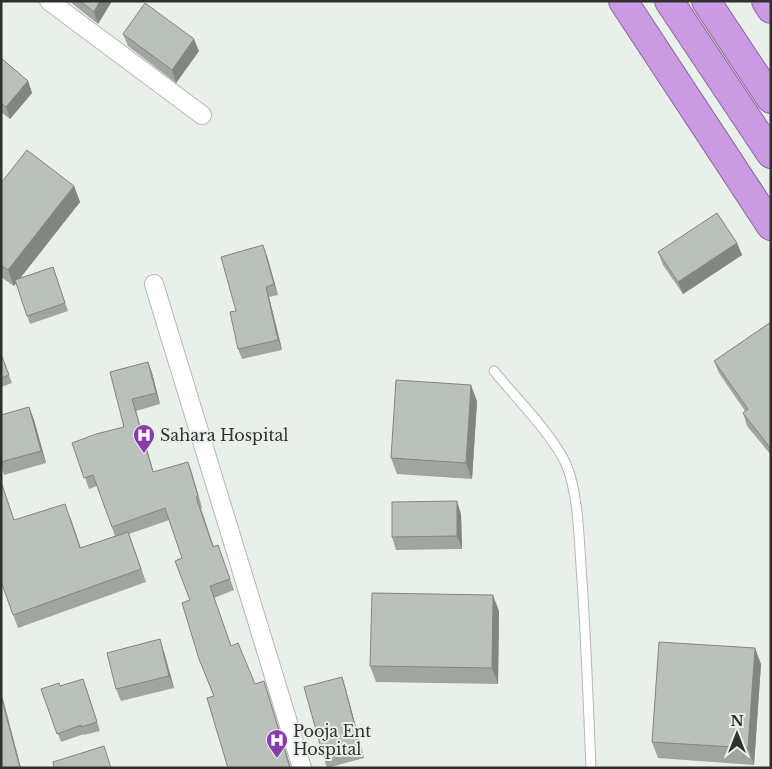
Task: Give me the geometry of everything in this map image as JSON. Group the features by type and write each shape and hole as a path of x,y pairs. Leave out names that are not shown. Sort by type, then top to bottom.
{"highway":[{"path":"623,1 771,226"},
{"path":"669,1 771,154"},
{"path":"706,1 771,99"},
{"path":"766,1 771,9"}],"street":[{"path":"50,1 202,115"},
{"path":"154,284 302,768"}],"lane":[{"path":"494,371 549,438 566,465 574,494 586,632 591,768"}],"building":[{"path":"80,1 100,1 94,12"},
{"path":"145,3 194,39 172,70 123,34"},
{"path":"1,58 28,81 6,107 1,103"},
{"path":"27,150 74,186 8,270 1,265 1,183"},
{"path":"717,213 737,243 678,282 658,252"},
{"path":"263,245 274,284 266,287 278,340 238,349 230,312 236,311 221,257"},
{"path":"53,267 65,303 27,316 15,280"},
{"path":"771,322 771,449 743,413 748,409 714,361"},
{"path":"1,354 9,375 1,378"},
{"path":"148,362 156,393 132,399 153,472 188,462 198,496 196,497 213,547 218,545 230,579 210,586 231,646 238,643 255,684 264,681 290,768 228,768 207,698 214,696 199,659 182,603 190,600 175,561 182,558 165,508 112,527 93,475 84,478 72,443 96,434 124,427 110,372"},
{"path":"396,380 471,385 466,463 391,458"},
{"path":"29,407 41,451 1,462 1,415"},
{"path":"1,482 14,520 65,504 80,548 128,532 141,569 13,615 1,581"},
{"path":"457,501 457,536 392,537 392,502"},
{"path":"372,593 493,595 492,668 370,666"},
{"path":"160,639 169,676 116,689 107,653"},
{"path":"659,642 755,648 748,748 652,742"},
{"path":"342,677 360,745 323,755 304,687"},
{"path":"83,679 97,722 81,727 81,725 57,734 41,689 59,683 60,686"},
{"path":"1,696 20,768 1,768"},
{"path":"104,746 111,768 54,768 53,762"}],"place":[{"name":"Sahara Hospital","path":"144,454"},
{"name":"Pooja Ent Hospital","path":"277,759"}]}
